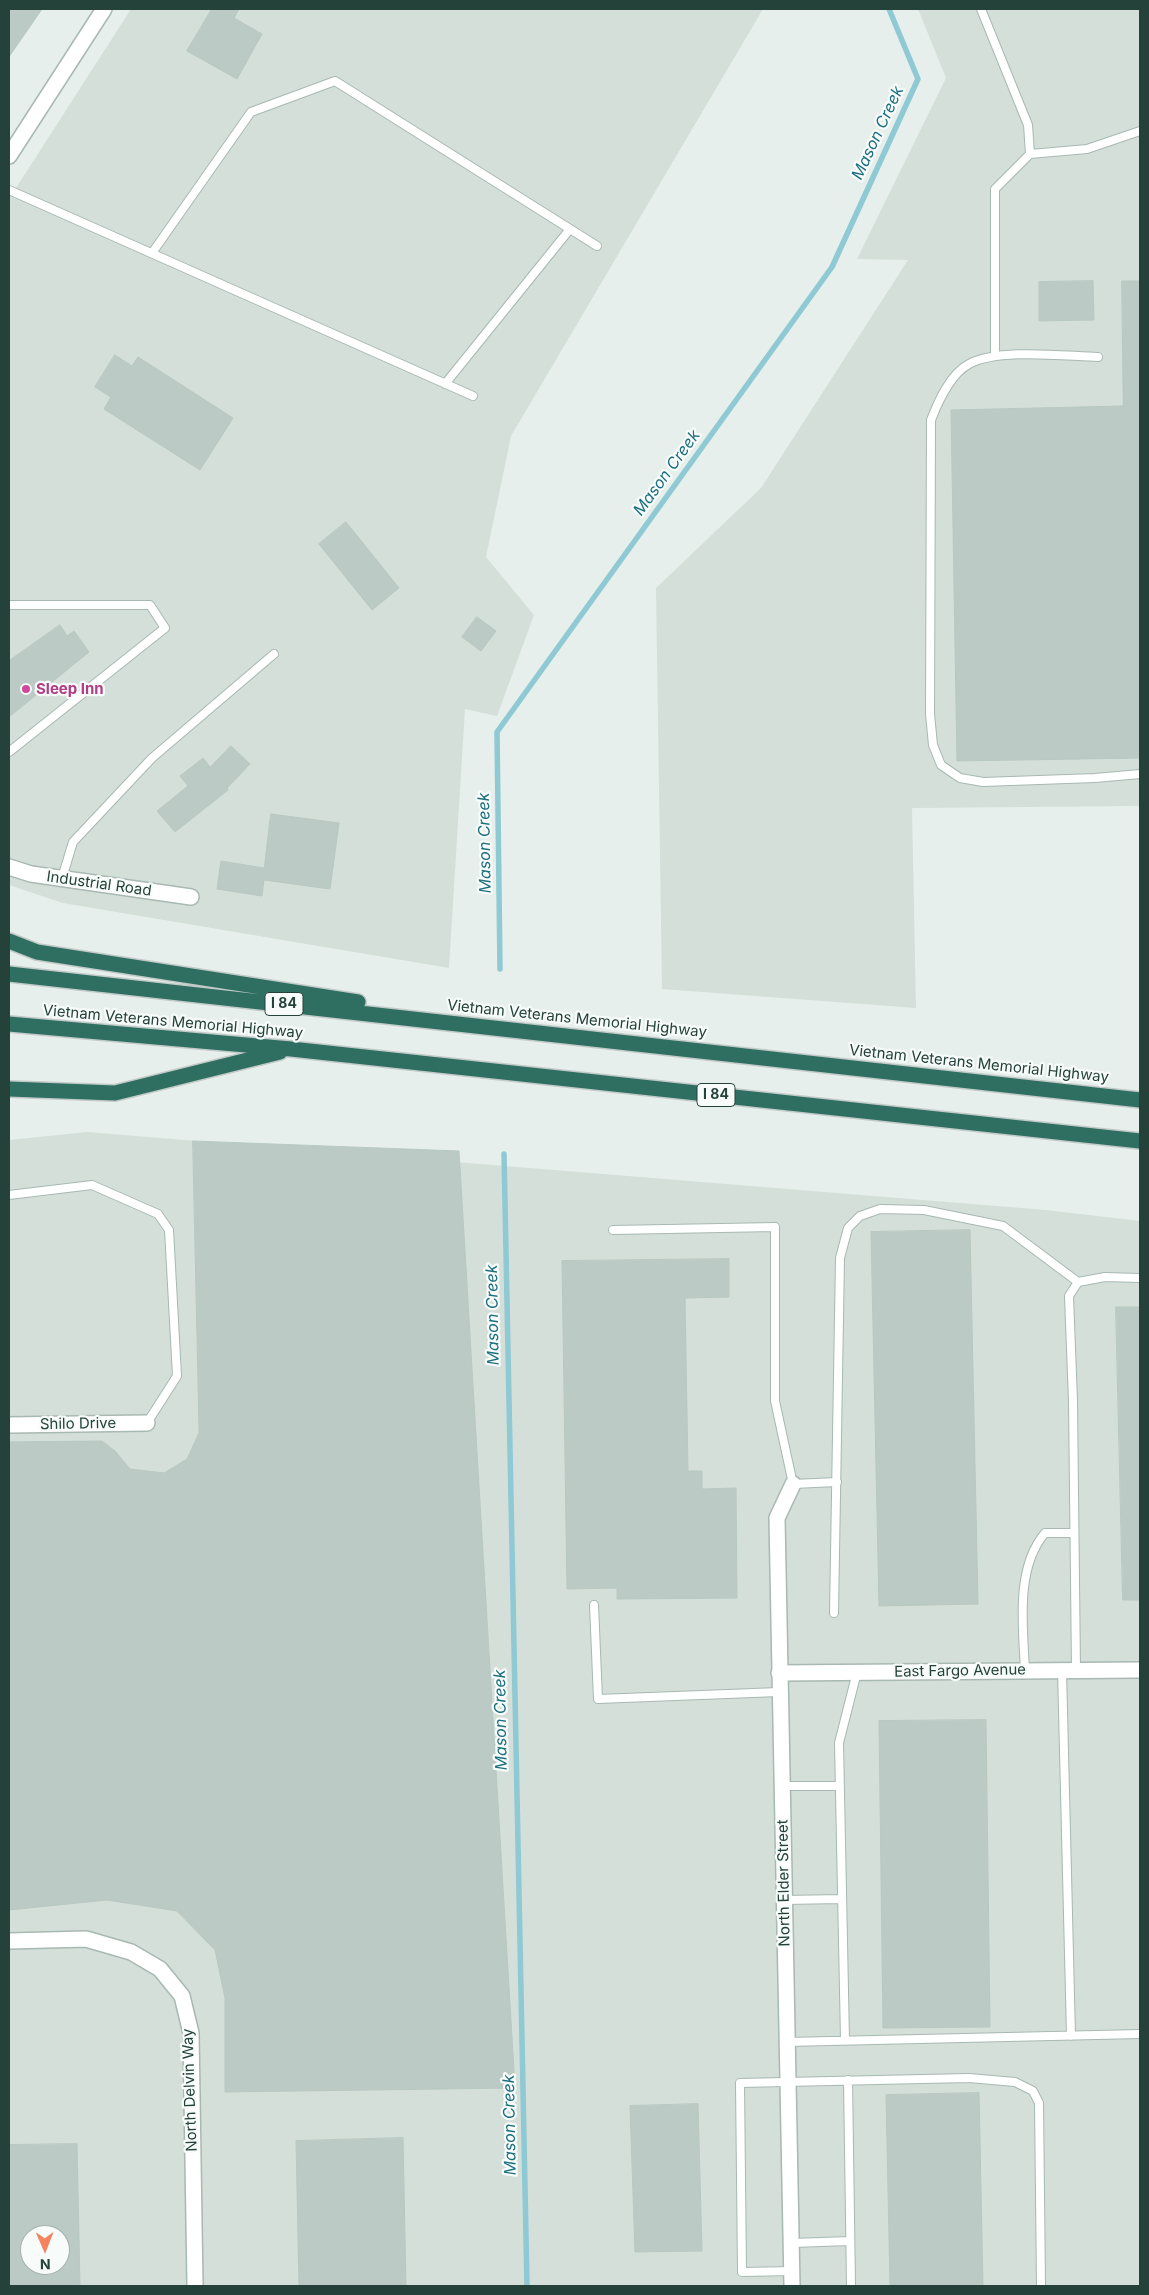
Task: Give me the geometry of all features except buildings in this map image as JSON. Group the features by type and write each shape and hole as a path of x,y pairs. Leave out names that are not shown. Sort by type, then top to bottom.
{"highway":[{"path":"9,942 38,952 559,1034"},
{"name":"Vietnam Veterans Memorial Highway","path":"9,974 1140,1100"},
{"name":"Vietnam Veterans Memorial Highway","path":"9,1024 291,1049 1140,1141"},
{"path":"9,1089 115,1093 291,1049"}],"street":[{"path":"9,156 104,9"},
{"name":"Industrial Road","path":"9,867 31,874 191,897"},
{"name":"Shilo Drive","path":"9,1425 147,1423"},
{"name":"North Elder Street","path":"792,1484 777,1518 792,2279"},
{"name":"East Fargo Avenue","path":"779,1673 1140,1670"},
{"name":"North Delvin Way","path":"9,1941 86,1940 131,1952 160,1969 182,1996 191,2033 195,2286"}],"lane":[{"path":"981,9 1028,125 1030,154"},
{"path":"152,253 251,112 335,81 597,246"},
{"path":"995,355 995,189 1030,154 1086,149 1140,131"},
{"path":"9,190 472,396"},
{"path":"445,384 570,229"},
{"path":"1098,357 995,355 968,364 942,392 931,420 930,714 933,745 941,765 960,778 983,782 1095,778 1140,774"},
{"path":"9,605 150,605 165,628 9,752"},
{"path":"62,878 73,842 145,765 274,654"},
{"path":"9,1195 92,1185 158,1214 169,1230 176,1376 147,1423"},
{"path":"834,1613 840,1258 848,1228 860,1216 880,1209 924,1210 1003,1226 1078,1282 1105,1278 1140,1278"},
{"path":"613,1230 775,1227 775,1401 792,1484 837,1482"},
{"path":"1071,2036 1069,1670 1074,1533 1073,1400 1069,1296 1078,1282"},
{"path":"1025,1670 1022,1610 1030,1556 1045,1534 1074,1533"},
{"path":"594,1605 598,1699 779,1692"},
{"path":"845,2040 840,1743 857,1672"},
{"path":"782,1786 840,1786"},
{"path":"784,1900 842,1899"},
{"path":"788,2042 1140,2034"},
{"path":"792,2279 742,2272 740,2083 968,2078 1015,2082 1033,2091 1038,2103 1041,2286"},
{"path":"848,2080 851,2286"},
{"path":"792,2243 850,2241"}],"shaded area":[{"path":"131,9 763,9 511,436 486,557 534,615 497,716 465,709 449,968 63,903 9,885 9,188 16,188"},
{"path":"918,9 1140,9 1140,806 912,808 916,1008 662,989 656,588 761,488 908,260 857,259 946,78"},
{"path":"87,1132 1046,1210 1140,1221 1140,2286 9,2286 9,1140"}],"waterway":[{"name":"Mason Creek","path":"500,969 497,732 832,267 918,79 889,9"},
{"name":"Mason Creek","path":"504,1154 527,2286"}],"place":[{"name":"Sleep Inn","path":"26,689"}]}
